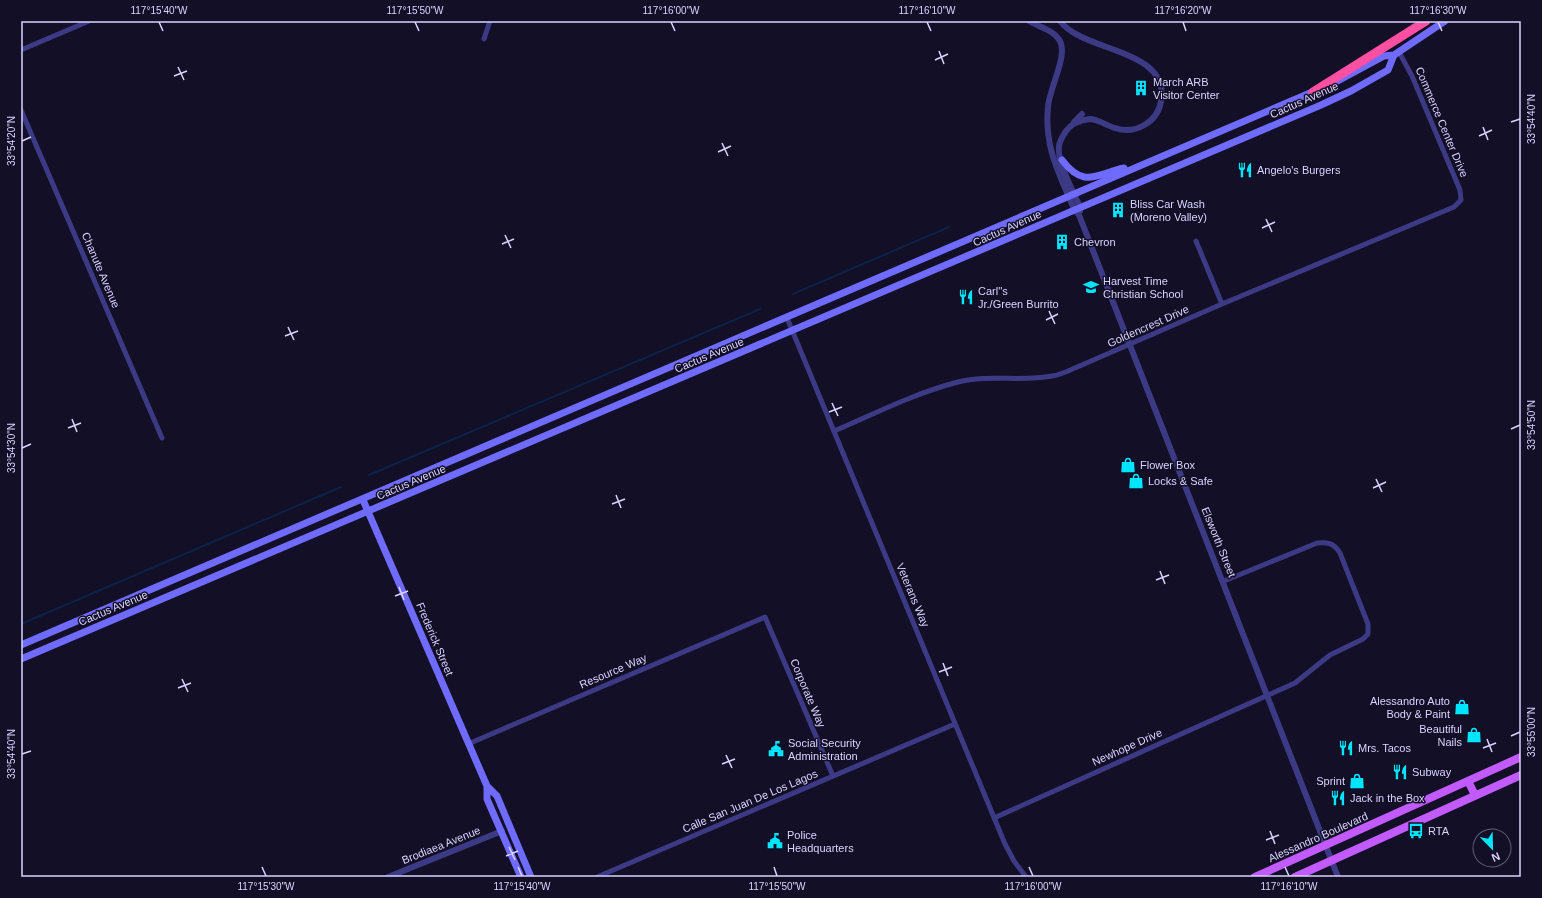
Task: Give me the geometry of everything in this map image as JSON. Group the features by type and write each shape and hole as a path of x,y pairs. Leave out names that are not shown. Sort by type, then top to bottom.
{"highway":[{"path":"1313,92 1426,21"}],"main road":[{"name":"Cactus Avenue","path":"21,646 1336,82 1384,56 1396,54 1445,21"},
{"name":"Cactus Avenue","path":"21,659 1158,176 1351,91 1388,70 1396,54"},
{"path":"1062,160 1071,171 1088,178 1094,178 1109,171 1138,166"},
{"name":"Frederick Street","path":"363,500 486,786 487,799 521,877"},
{"name":"Alessandro Boulevard","path":"1255,877 1521,757"},
{"path":"1294,877 1521,775"},
{"path":"1468,781 1475,795"},
{"name":"Frederick Street","path":"486,786 496,796 531,877"}],"street":[{"path":"21,50 89,21"},
{"path":"484,39 490,21"},
{"path":"1029,21 1041,26 1055,36 1062,46 1060,61 1048,105 1046,134 1051,155 1071,195"},
{"path":"1060,21 1066,29 1081,38 1127,55 1150,67 1159,80 1161,87 1161,102 1158,111 1154,118 1140,127 1124,130 1091,119 1072,125"},
{"name":"Commerce Center Drive","path":"1396,54 1412,76 1460,190 1460,200"},
{"name":"Chanute Avenue","path":"21,110 162,438"},
{"path":"1071,195 1059,152 1060,142 1068,127 1072,125 1082,114"},
{"name":"Elsworth Street","path":"1071,195 1224,581 1338,877"},
{"name":"Goldencrest Drive","path":"834,431 920,395 958,382 979,378 1032,378 1053,376 1130,345 1222,304 1454,207 1460,200"},
{"path":"1196,241 1222,304"},
{"name":"Veterans Way","path":"787,318 994,818 1014,861 1026,877"},
{"name":"Newhope Drive","path":"994,818 1295,682 1330,655 1364,639 1368,634 1369,627 1366,618 1340,553 1336,546 1328,542 1317,543 1224,581"},
{"name":"Resource Way","path":"468,744 765,617"},
{"name":"Corporate Way","path":"765,617 833,776"},
{"name":"Calle San Juan De Los Lagos","path":"597,877 955,724"},
{"name":"Brodiaea Avenue","path":"388,877 502,831"}],"waterway":[{"path":"793,294 949,227"},
{"path":"369,475 760,309"},
{"path":"21,624 341,487"}],"place":[{"name":"March ARB Visitor Center","path":"1141,88"},
{"name":"Angelo's Burgers","path":"1245,170"},
{"name":"Bliss Car Wash (Moreno Valley)","path":"1118,210"},
{"name":"Chevron","path":"1062,242"},
{"name":"Harvest Time Christian School","path":"1091,287"},
{"name":"Carl''s Jr./Green Burrito","path":"966,297"},
{"name":"Flower Box","path":"1128,465"},
{"name":"Locks & Safe","path":"1136,481"},
{"name":"Alessandro Auto Body & Paint","path":"1462,707"},
{"name":"Beautiful Nails","path":"1474,735"},
{"name":"Mrs. Tacos","path":"1346,748"},
{"name":"Social Security Administration","path":"776,749"},
{"name":"Subway","path":"1400,772"},
{"name":"Sprint","path":"1357,781"},
{"name":"Jack in the Box","path":"1338,798"},
{"name":"RTA","path":"1416,831"},
{"name":"Police Headquarters","path":"775,841"}]}
